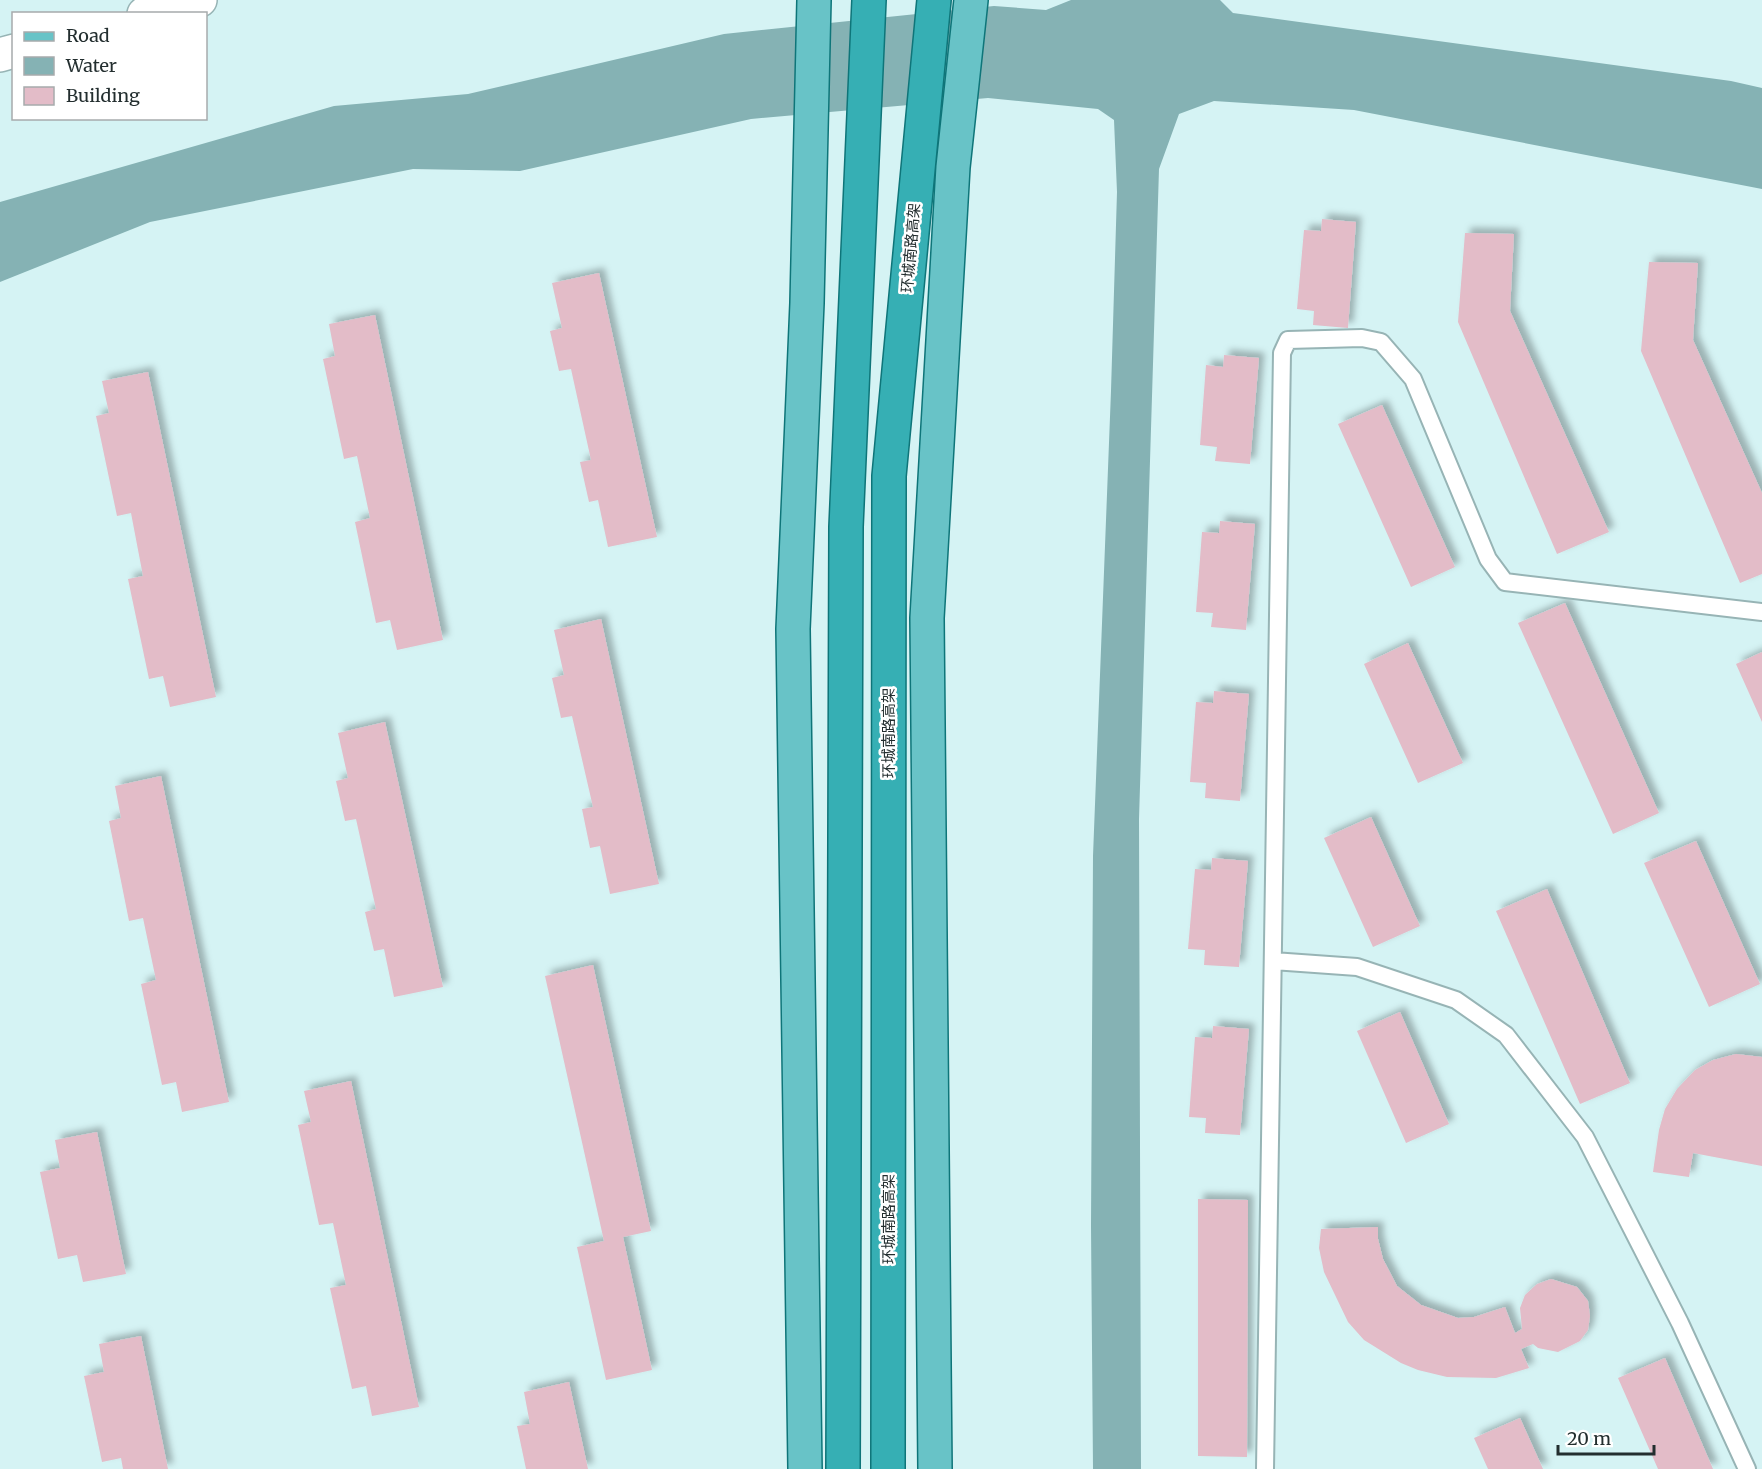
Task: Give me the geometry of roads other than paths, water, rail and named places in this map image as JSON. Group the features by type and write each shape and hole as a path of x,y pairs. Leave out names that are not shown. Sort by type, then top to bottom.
{"highway":[{"path":"843,1469 846,527 869,0"},
{"name":"环城南路高架","path":"888,1469 890,476 934,0"}],"main road":[{"path":"152,12 200,0"},
{"path":"805,1469 793,629 807,303 814,0"},
{"path":"935,1469 927,618 953,167 971,0"}],"lane":[{"path":"1265,1469 1282,352 1288,340 1362,338 1381,342 1413,379 1488,560 1505,582 1762,612"},
{"path":"1273,961 1357,967 1456,1000 1506,1035 1585,1137 1680,1323 1747,1469"}],"water":[{"path":"1071,0 1220,0 1233,13 1731,81 1762,88 1762,189 1354,110 1214,101 1179,114 1159,169 1139,819 1141,1469 1093,1469 1091,1226 1093,856 1117,192 1114,120 1098,109 988,98 751,119 520,171 413,169 150,222 0,282 0,202 334,106 468,94 724,34 994,6 1046,10"}]}
